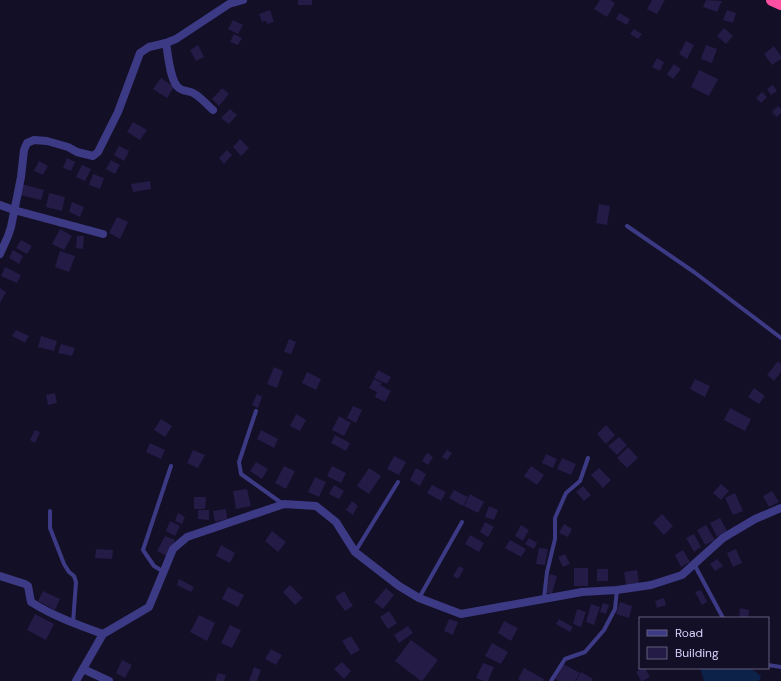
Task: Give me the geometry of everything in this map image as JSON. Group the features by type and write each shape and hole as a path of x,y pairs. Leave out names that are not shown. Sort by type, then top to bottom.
{"highway":[{"path":"772,0 781,4"}],"street":[{"path":"0,254 11,227 21,177 24,150 27,143 34,140 46,141 93,156 98,152 118,112 140,53 149,47 176,39 229,4 243,0"},
{"path":"166,43 172,79 176,85 179,89 195,94 213,110"},
{"path":"0,205 103,234"},
{"path":"76,681 103,634 150,607 173,549 188,537 284,504 316,506 336,522 355,552 399,586 419,598 461,614 582,592 617,590 651,585 682,575 723,538 755,519 781,508"},
{"path":"0,576 28,586 31,602 55,615 103,634"},
{"path":"84,669 109,681"}],"lane":[{"path":"628,226 694,272 781,338"},
{"path":"256,411 239,462 242,474 284,504"},
{"path":"544,598 547,572 555,539 555,518 566,493 580,481 588,458"},
{"path":"164,572 154,566 144,550 170,466"},
{"path":"355,552 398,482"},
{"path":"50,511 50,528 64,564 69,572 74,576 76,582 73,622"},
{"path":"419,598 462,522"},
{"path":"694,564 723,617"},
{"path":"551,681 565,659 585,652 604,630 615,609 617,590"},
{"path":"769,665 781,667"}],"water":[{"path":"700,669 751,669 761,676 760,680 757,681 704,681"}],"building":[{"path":"298,0 312,0 312,5 298,5"},
{"path":"600,0 610,0 615,3 607,17 594,9"},
{"path":"652,0 665,0 657,14 647,9"},
{"path":"706,0 722,1 717,12 703,7"},
{"path":"270,10 274,22 267,24 266,21 262,22 259,14"},
{"path":"727,10 736,13 733,23 723,20"},
{"path":"619,13 630,19 627,25 616,19"},
{"path":"233,20 243,25 238,34 228,29"},
{"path":"724,28 733,36 726,44 717,36"},
{"path":"634,29 642,34 638,39 630,34"},
{"path":"234,34 242,38 238,45 230,42"},
{"path":"686,41 694,45 687,59 679,54"},
{"path":"198,45 204,57 196,61 190,50"},
{"path":"706,45 717,49 712,63 701,59"},
{"path":"774,46 781,56 781,59 772,65 764,54"},
{"path":"657,58 664,62 660,71 652,67"},
{"path":"674,64 681,69 673,79 667,74"},
{"path":"699,70 718,79 709,96 691,87"},
{"path":"161,78 174,87 167,98 153,89"},
{"path":"773,85 777,91 771,95 767,89"},
{"path":"222,88 229,94 219,106 212,99"},
{"path":"762,92 767,97 761,103 756,98"},
{"path":"778,106 781,109 781,113 777,117 772,112"},
{"path":"230,109 237,115 229,124 221,118"},
{"path":"133,122 147,130 140,140 127,132"},
{"path":"240,139 249,148 241,156 233,147"},
{"path":"119,146 129,151 124,161 114,155"},
{"path":"227,150 232,155 224,164 219,158"},
{"path":"67,158 75,162 71,171 63,168"},
{"path":"111,160 120,165 115,174 106,169"},
{"path":"39,161 48,166 43,175 34,171"},
{"path":"82,165 91,169 85,181 76,177"},
{"path":"93,174 104,178 100,189 89,185"},
{"path":"150,181 151,189 133,192 131,184"},
{"path":"22,184 44,190 41,200 20,195"},
{"path":"49,193 65,197 62,211 46,207"},
{"path":"72,202 84,207 80,217 69,212"},
{"path":"599,204 610,206 607,225 596,223"},
{"path":"117,217 128,222 120,239 109,233"},
{"path":"60,229 72,236 64,250 52,244"},
{"path":"77,236 84,236 83,249 76,248"},
{"path":"21,240 32,246 27,254 16,248"},
{"path":"13,250 23,256 19,264 9,258"},
{"path":"60,251 75,256 69,272 55,267"},
{"path":"5,267 21,275 17,283 1,276"},
{"path":"0,288 6,292 0,303"},
{"path":"16,330 29,336 25,343 12,336"},
{"path":"41,336 57,341 54,351 38,347"},
{"path":"289,339 296,342 291,354 284,352"},
{"path":"61,344 75,348 72,356 58,353"},
{"path":"778,361 781,364 781,372 774,381 767,375"},
{"path":"274,367 283,371 277,388 267,384"},
{"path":"378,370 391,377 387,384 374,378"},
{"path":"307,372 321,379 316,390 302,383"},
{"path":"374,379 382,383 380,385 391,391 385,402 375,397 377,392 369,388"},
{"path":"695,379 710,386 705,397 690,389"},
{"path":"754,388 765,396 759,404 748,397"},
{"path":"55,393 57,403 48,405 46,395"},
{"path":"257,394 262,397 258,408 252,405"},
{"path":"353,406 362,410 356,423 347,418"},
{"path":"730,408 751,419 745,431 724,420"},
{"path":"296,414 306,420 300,431 290,426"},
{"path":"339,416 351,423 344,436 332,430"},
{"path":"161,419 172,426 165,437 154,430"},
{"path":"606,425 615,435 606,444 597,434"},
{"path":"35,430 40,432 35,443 30,440"},
{"path":"261,430 278,439 274,448 257,439"},
{"path":"335,435 350,443 346,451 331,443"},
{"path":"619,437 627,445 617,455 608,446"},
{"path":"150,443 165,450 161,459 146,452"},
{"path":"628,447 638,458 627,468 617,458"},
{"path":"193,450 205,455 198,468 187,463"},
{"path":"447,450 452,453 447,460 442,457"},
{"path":"427,453 433,457 428,465 422,461"},
{"path":"546,454 557,459 553,468 542,463"},
{"path":"394,456 406,462 399,475 387,469"},
{"path":"562,458 576,464 571,475 557,469"},
{"path":"256,462 268,469 262,479 250,471"},
{"path":"284,466 295,471 286,489 275,483"},
{"path":"332,466 346,473 341,483 327,476"},
{"path":"531,466 544,475 537,485 524,476"},
{"path":"369,468 381,476 369,494 357,486"},
{"path":"416,468 426,474 420,486 410,480"},
{"path":"599,468 611,480 603,488 591,475"},
{"path":"315,477 326,482 319,497 308,492"},
{"path":"721,484 729,491 721,500 713,493"},
{"path":"334,485 344,491 339,499 329,494"},
{"path":"432,485 446,492 441,501 427,493"},
{"path":"583,486 591,495 584,501 576,492"},
{"path":"247,489 251,506 236,509 233,491"},
{"path":"454,490 468,497 463,506 449,498"},
{"path":"772,491 779,502 769,507 763,496"},
{"path":"735,493 743,511 733,515 725,498"},
{"path":"470,494 484,502 478,513 464,506"},
{"path":"194,497 206,497 205,509 194,509"},
{"path":"352,501 358,506 353,515 346,510"},
{"path":"489,506 498,510 494,520 485,517"},
{"path":"226,509 227,519 215,522 213,511"},
{"path":"198,510 209,510 209,520 198,519"},
{"path":"178,513 185,517 182,524 175,521"},
{"path":"662,514 673,526 664,535 653,523"},
{"path":"720,518 727,531 717,537 710,523"},
{"path":"170,521 180,526 175,536 166,531"},
{"path":"485,522 494,527 488,537 480,532"},
{"path":"564,524 572,529 568,537 559,533"},
{"path":"521,525 529,530 523,541 515,536"},
{"path":"706,525 715,540 705,545 697,530"},
{"path":"272,531 286,542 278,552 265,541"},
{"path":"694,534 701,547 694,552 686,538"},
{"path":"470,535 484,543 479,552 465,544"},
{"path":"165,536 175,540 167,556 157,551"},
{"path":"529,538 537,543 534,549 525,544"},
{"path":"510,540 526,549 521,557 505,548"},
{"path":"221,545 235,553 230,563 216,556"},
{"path":"539,548 548,549 545,565 536,564"},
{"path":"96,549 113,550 112,559 95,558"},
{"path":"736,549 742,563 733,567 727,553"},
{"path":"683,550 690,562 681,567 675,555"},
{"path":"565,554 570,564 563,567 558,557"},
{"path":"717,559 723,566 715,571 710,564"},
{"path":"459,566 464,569 458,579 453,576"},
{"path":"574,568 588,568 588,586 574,586"},
{"path":"597,569 608,569 608,581 597,581"},
{"path":"637,570 639,583 626,585 624,572"},
{"path":"550,574 557,576 552,594 546,593"},
{"path":"179,579 194,587 191,592 177,585"},
{"path":"290,585 303,598 295,605 283,592"},
{"path":"228,587 244,595 238,607 222,599"},
{"path":"386,588 394,595 383,609 374,602"},
{"path":"701,590 707,602 702,605 695,592"},
{"path":"43,591 60,599 55,610 38,601"},
{"path":"344,591 353,606 345,611 335,597"},
{"path":"664,598 666,605 657,608 655,601"},
{"path":"620,602 632,606 629,618 616,614"},
{"path":"603,603 609,605 606,614 600,612"},
{"path":"591,604 600,607 594,625 586,622"},
{"path":"740,608 749,610 748,617 739,617"},
{"path":"577,609 586,612 581,627 573,624"},
{"path":"389,611 397,623 388,629 380,617"},
{"path":"35,614 54,624 46,640 27,630"},
{"path":"199,615 215,623 207,641 190,632"},
{"path":"449,619 458,622 453,635 444,631"},
{"path":"559,619 573,627 570,632 556,624"},
{"path":"504,621 518,628 511,641 498,633"},
{"path":"230,625 241,630 232,648 221,643"},
{"path":"408,626 413,633 399,643 394,635"},
{"path":"351,636 360,650 351,655 342,641"},
{"path":"411,640 438,660 422,681 395,661"},
{"path":"492,643 508,652 501,664 485,656"},
{"path":"271,649 282,655 276,665 265,659"},
{"path":"122,660 132,665 125,678 116,673"},
{"path":"342,662 351,671 344,679 334,669"},
{"path":"483,663 494,667 488,681 476,678"},
{"path":"563,664 580,673 575,681 559,681 555,679"},
{"path":"254,667 261,670 257,681 249,681"},
{"path":"524,668 544,679 543,681 521,681 518,679"},
{"path":"646,669 650,677 641,681 636,672"},
{"path":"581,672 593,679 591,681 576,681"},
{"path":"218,673 226,675 224,681 215,681"}]}
